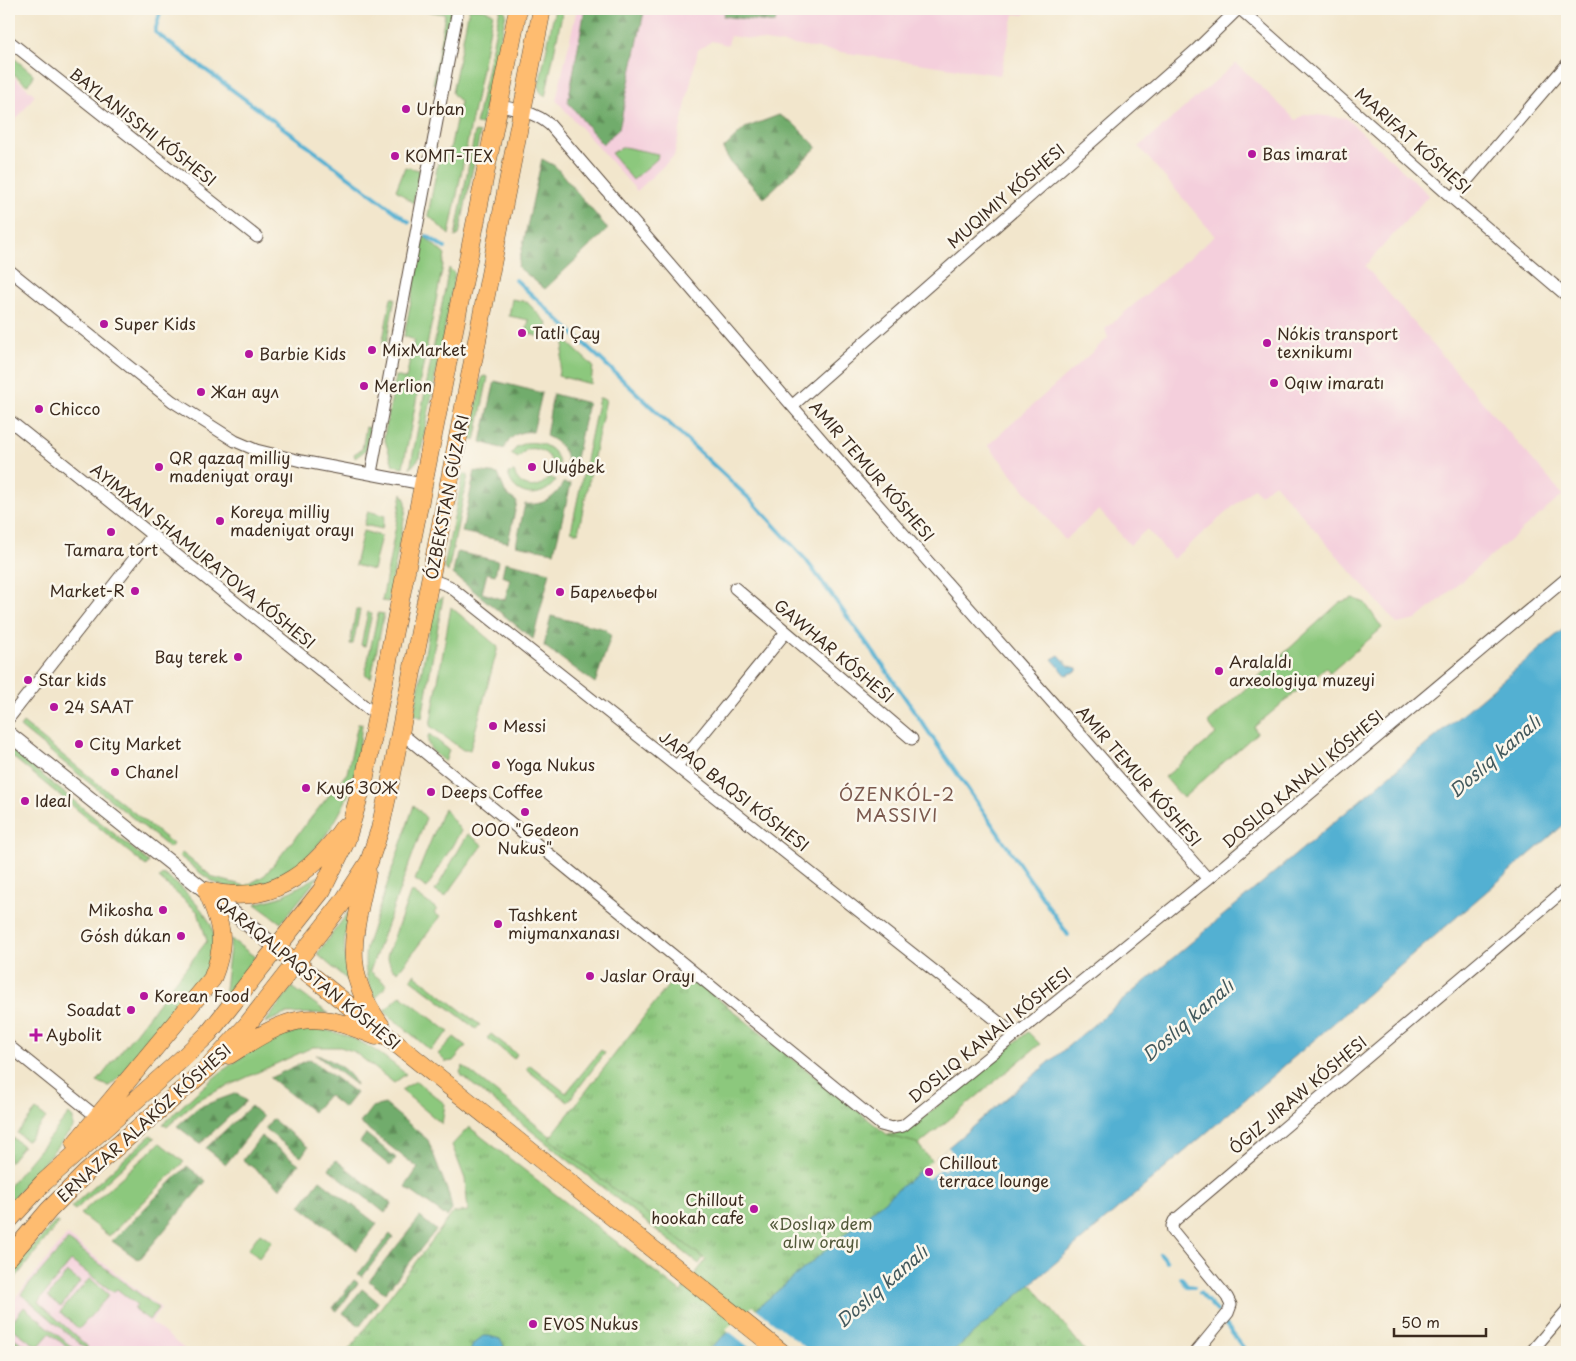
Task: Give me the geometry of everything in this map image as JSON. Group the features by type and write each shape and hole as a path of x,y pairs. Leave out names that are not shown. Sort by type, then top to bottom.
{"main road":[{"name":"ERNAZAR ALAKÓZ KÓSHESI","path":"9,1220 43,1183 125,1111 208,1034 322,890 337,862 356,810 377,716 518,9"},
{"path":"395,1044 371,1012 361,993 353,966 356,928 369,862 380,829 401,733 542,9"},
{"path":"43,1183 212,979 222,946 221,929 207,891 245,896 262,892 290,881 310,867 323,854 356,810"},
{"name":"ERNAZAR ALAKÓZ KÓSHESI","path":"9,1257 49,1210 86,1173 210,1067 232,1044 343,902 369,862"},
{"name":"QARAQALPAQSTAN KÓSHESI","path":"277,948 781,1352"},
{"path":"210,1067 278,1025 303,1019 346,1024 395,1044"}],"street":[{"path":"371,473 458,9"},
{"name":"MARIFAT KÓSHESI","path":"1239,9 1452,198 1567,296"},
{"name":"MUQIMIY KÓSHESI","path":"793,405 1189,57 1239,9"},
{"path":"9,41 257,237"},
{"path":"1452,198 1567,64"},
{"name":"AMIR TEMUR KÓSHESI","path":"498,106 523,110 543,119 557,132 1208,880"},
{"path":"9,270 172,401 235,441 256,450 300,461 423,484"},
{"path":"9,420 377,716"},
{"path":"9,718 152,536"},
{"path":"401,733 881,1125 892,1128 903,1126 1208,880 1567,578"},
{"path":"430,579 449,586 1015,1035"},
{"name":"GAWHAR KÓSHESI","path":"735,588 912,739"},
{"path":"677,766 786,632"},
{"name":"QARAQALPAQSTAN KÓSHESI","path":"9,734 277,948"},
{"path":"1196,1352 1228,1313 1231,1304 1173,1231 1174,1220 1567,888"},
{"path":"9,1046 97,1117 106,1118 125,1111"},
{"path":"1531,1352 1567,1310"}],"shaded area":[{"path":"577,9 1026,9 1025,15 1014,14 1000,75 730,36 728,45 712,41 698,50 674,156 637,191 556,100"},
{"name":"Nókis transport texnikumı","path":"1236,63 1296,120 1305,114 1346,118 1429,195 1365,266 1563,495 1416,620 1397,624 1274,483 1260,495 1254,488 1173,559 1147,529 1130,545 1099,510 1065,540 988,445 1108,338 1105,329 1215,236 1139,147"},
{"path":"9,73 35,95 9,129"},
{"path":"67,1235 161,1308 151,1322 188,1352 9,1352 9,1305"}],"green space":[{"path":"415,9 452,9 440,82 433,84 445,14"},
{"path":"469,9 483,9 493,13 449,235 428,215 440,152 449,154 460,102 452,93"},
{"path":"500,9 503,9 506,13 481,125 476,124"},
{"path":"555,9 563,9 545,97 539,90 539,85"},
{"path":"585,9 621,9 644,12 619,129 602,144 568,102"},
{"path":"725,9 778,9 775,23 723,16"},
{"path":"9,54 33,74 33,78 27,85 9,70"},
{"path":"779,115 793,123 817,147 764,198 731,163 723,149 745,128"},
{"path":"475,132 480,133 459,235 455,237"},
{"path":"624,147 658,154 657,159 633,180 611,153"},
{"path":"542,159 555,166 608,229 545,289 518,267"},
{"path":"405,167 420,170 413,203 396,190"},
{"path":"424,236 445,255 403,467 393,465 384,437 396,376 406,379 414,340 404,336"},
{"path":"449,268 455,274 420,457 410,469"},
{"path":"391,298 395,298 386,345 382,345"},
{"path":"512,299 527,302 548,324 544,338 526,333 529,320 509,316"},
{"path":"565,340 593,366 591,384 558,376"},
{"path":"482,377 488,377 475,441 470,439"},
{"path":"495,381 542,393 533,432 523,432 512,437 504,449 481,442"},
{"path":"553,394 588,403 573,472 566,470 567,458 560,445 546,436"},
{"path":"599,398 606,399 578,533 571,531"},
{"path":"366,427 370,428 366,450 355,458 354,454 362,449"},
{"path":"525,443 538,443 549,448 557,456 559,469 553,468 548,455 541,450 527,449 518,458 511,454 517,447"},
{"path":"475,471 498,474 506,494 517,502 508,542 462,532"},
{"path":"514,472 521,482 530,486 540,485 549,477 556,480 551,487 544,491 529,494 516,488 511,482 508,473"},
{"path":"463,474 468,475 448,572 444,567"},
{"path":"563,483 571,484 554,552 516,545 525,504 537,504 548,500"},
{"path":"402,493 406,502 406,509 388,602 382,601"},
{"path":"368,511 385,516 382,529 364,525"},
{"path":"363,531 381,536 373,570 355,565"},
{"path":"457,552 498,561 495,575 487,573 482,593 505,600 510,579 502,576 505,562 550,572 533,639 453,574"},
{"path":"443,597 422,718 414,714 434,603"},
{"path":"1353,598 1365,603 1382,628 1330,673 1326,667 1254,727 1257,733 1183,798 1165,777 1216,734 1208,723 1340,602"},
{"path":"451,607 498,647 470,750 463,750 430,726"},
{"path":"356,610 360,610 353,644 350,644"},
{"path":"368,612 372,613 365,646 361,645"},
{"path":"378,613 384,614 371,678 365,674"},
{"path":"551,616 605,629 611,636 595,683 544,646"},
{"path":"23,723 173,844 170,848 20,727"},
{"path":"358,724 362,724 359,751 348,795 333,824 312,852 300,864 272,882 257,888 245,889 227,887 211,881 179,856 182,853 214,878 246,886 265,875 347,773"},
{"path":"429,734 449,750 445,762 429,746"},
{"path":"9,748 149,862 146,866 9,754"},
{"path":"414,805 426,818 370,971 387,985 375,999 366,974 366,947"},
{"path":"444,808 461,831 427,888 415,880"},
{"path":"468,834 483,845 445,897 435,891"},
{"path":"163,874 181,887 201,909 211,924 216,944 206,974 120,1077 109,1086 97,1082 207,941 198,912 159,878"},
{"path":"319,876 281,923 255,904 280,897"},
{"path":"411,891 437,909 434,913 440,917 398,972 391,967 387,956"},
{"path":"349,911 344,948 346,965 352,984 317,954"},
{"path":"231,939 255,957 224,998"},
{"name":"«Doslıq» dem alıw orayı","path":"681,969 889,1136 917,1143 1086,1352 347,1352 453,1213 468,1211 465,1179 452,1145 469,1127 681,1292 706,1260 549,1139"},
{"path":"414,974 480,1025 476,1029 411,979"},
{"path":"292,987 328,1013 285,1014 265,1023"},
{"path":"401,995 449,1032 430,1050 384,1011"},
{"path":"315,1028 343,1035 364,1044 406,1074 394,1083 353,1051 340,1047 313,1047 197,1100 167,1127 163,1124 214,1078 251,1051 292,1033"},
{"path":"1028,1032 1040,1044 916,1147 850,1133 894,1134 908,1130"},
{"path":"491,1034 517,1054 514,1059 487,1038"},
{"path":"454,1037 466,1046 453,1061 446,1062 438,1054"},
{"path":"601,1050 605,1053 568,1102 526,1069 530,1065 566,1093"},
{"path":"316,1055 327,1059 345,1070 356,1085"},
{"path":"310,1059 356,1093 344,1108 328,1095 313,1112 270,1078"},
{"path":"463,1066 550,1136 554,1134 703,1258 699,1264 462,1076 460,1072"},
{"path":"416,1081 445,1104 442,1124 401,1090"},
{"path":"237,1093 246,1101 200,1144 177,1126 199,1107"},
{"path":"385,1104 428,1140 449,1195 452,1210 447,1217 405,1187 418,1168 360,1123 372,1107"},
{"path":"251,1106 263,1117 226,1164 206,1148"},
{"path":"36,1110 46,1118 27,1141 17,1133"},
{"path":"69,1114 73,1118 73,1128 9,1203 9,1186"},
{"path":"272,1119 308,1147 301,1157 265,1129"},
{"path":"366,1134 396,1158 390,1166 360,1142"},
{"path":"151,1135 155,1138 75,1210 71,1207"},
{"path":"261,1136 299,1164 280,1188 243,1160"},
{"path":"13,1138 23,1146 9,1163 9,1143"},
{"path":"160,1143 184,1162 109,1236 80,1214"},
{"path":"336,1160 392,1204 385,1213 329,1169"},
{"path":"187,1166 206,1181 139,1260 112,1241"},
{"path":"320,1180 377,1224 357,1250 300,1206"},
{"path":"420,1217 436,1230 385,1293 369,1281"},
{"path":"55,1222 59,1222 10,1285 9,1274"},
{"path":"260,1233 272,1241 259,1258 248,1249"},
{"path":"390,1234 393,1237 362,1277 358,1274"},
{"path":"68,1240 158,1308 149,1320 134,1309 137,1305 117,1289 113,1292 71,1261 38,1302 87,1346 87,1350 21,1294"},
{"path":"67,1272 80,1282 61,1307 48,1297"},
{"path":"90,1278 109,1295 79,1329 60,1312"},
{"path":"354,1280 358,1283 337,1311 333,1308"},
{"path":"362,1289 378,1302 360,1326 343,1313"},
{"path":"24,1307 78,1352 73,1352 50,1333 38,1347 9,1326"},
{"path":"9,1335 33,1351 9,1352"}],"water":[{"name":"Doslıq kanalı","path":"1567,626 1567,822 952,1352 705,1352"},
{"path":"1059,655 1069,666 1077,668 1077,671 1066,675 1052,659"},
{"path":"483,1336 500,1339 507,1352 470,1352 473,1344"}],"pier":[{"path":"948,1147 958,1159 944,1170 941,1168 928,1179 920,1170"},
{"path":"753,1306 811,1352 755,1352 726,1329"}],"waterway":[{"path":"161,9 155,32 409,222"},
{"path":"427,236 445,248"},
{"path":"516,280 753,502 806,560 884,667 1068,935"},
{"path":"1160,1254 1167,1262"},
{"path":"1181,1278 1187,1286 1194,1287"},
{"path":"1200,1293 1217,1311"},
{"path":"1226,1325 1245,1350 1251,1352"}],"place":[{"name":"Urban","path":"406,109"},
{"name":"Bas imarat","path":"1252,154"},
{"name":"КОМП-ТЕХ","path":"395,156"},
{"name":"Super Kids","path":"104,324"},
{"name":"Tatli Çay","path":"522,333"},
{"name":"Nókis transport texnikumı","path":"1267,343"},
{"name":"MixMarket","path":"372,350"},
{"name":"Barbie Kids","path":"249,354"},
{"name":"Oqıw imaratı","path":"1274,383"},
{"name":"Merlion","path":"364,386"},
{"name":"Жан аул","path":"201,392"},
{"name":"Chicco","path":"39,409"},
{"name":"QR qazaq milliy madeniyat orayı","path":"159,467"},
{"name":"Uluǵbek","path":"532,467"},
{"name":"Koreya milliy madeniyat orayı","path":"220,521"},
{"name":"Tamara tort","path":"111,532"},
{"name":"Market-R","path":"135,591"},
{"name":"Барельефы","path":"560,592"},
{"name":"Bay terek","path":"238,657"},
{"name":"Aralaldı arxeologiya muzeyi","path":"1219,671"},
{"name":"Star kids","path":"28,680"},
{"name":"24 SAAT","path":"54,707"},
{"name":"Messi","path":"493,726"},
{"name":"City Market","path":"79,744"},
{"name":"Yoga Nukus","path":"496,765"},
{"name":"Chanel","path":"115,772"},
{"name":"Клуб ЗОЖ","path":"306,788"},
{"name":"Deeps Coffee","path":"431,792"},
{"name":"Ideal","path":"25,801"},
{"name":"ООО \"Gedeon Nukus\"","path":"525,812"},
{"name":"Mikosha","path":"163,910"},
{"name":"Tashkent miymanxanası","path":"498,924"},
{"name":"Gósh dúkan","path":"181,936"},
{"name":"Jaslar Orayı","path":"590,976"},
{"name":"Korean Food","path":"144,996"},
{"name":"Soadat","path":"131,1010"},
{"name":"Aybolit","path":"36,1035"},
{"name":"Chillout terrace lounge","path":"929,1172"},
{"name":"Chillout hookah cafe","path":"754,1209"},
{"name":"EVOS Nukus","path":"533,1324"}],"district":[{"name":"ÓZENKÓL-2 MASSIVI","path":"897,805"}]}
